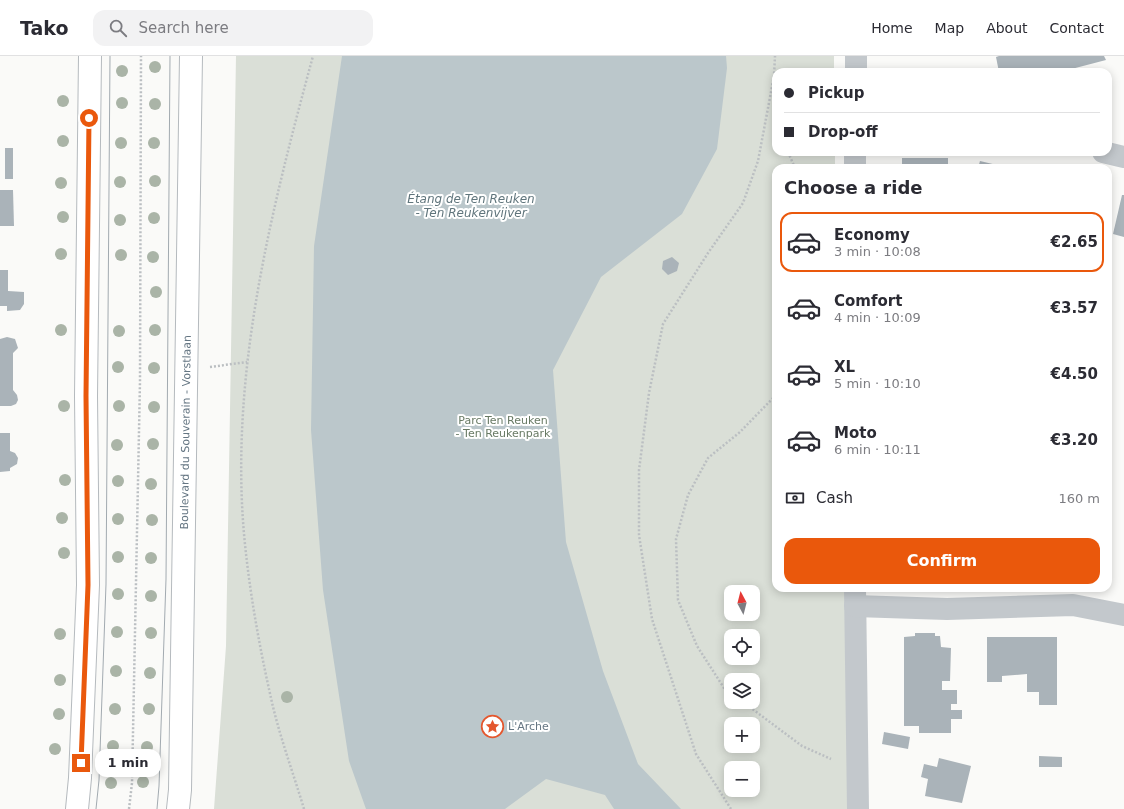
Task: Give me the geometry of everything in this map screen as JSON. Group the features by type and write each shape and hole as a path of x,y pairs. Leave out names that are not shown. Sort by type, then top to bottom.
{"main road":[{"path":"77,809 80,778 88,585 86,396 90,56"},
{"name":"Boulevard du Souverain - Vorstlaan","path":"178,809 180,790 191,56"}],"street":[{"path":"856,56 856,68"},
{"path":"1112,154 1124,157"},
{"path":"858,809 855,597 947,609 1073,605 1123,614"}],"path":[{"path":"129,809 132,783 140,381 141,56"},
{"path":"304,809 271,699 255,614 244,534 241,451 247,362 281,174 313,56"},
{"path":"774,56 774,68"},
{"path":"731,809 696,754 652,619 639,536 638,470 649,393 664,324 708,253 743,204 758,161 772,87"},
{"path":"210,367 247,362"},
{"path":"724,688 697,646 678,600 676,539 688,495 708,458 740,432 772,399"},
{"path":"752,709 802,746 838,762"}],"green space":[{"name":"Parc Ten Reuken - Ten Reukenpark","path":"236,56 834,56 834,68 772,68 772,156 835,156 835,164 772,164 772,592 845,592 851,809 214,809 226,646"}],"water":[{"name":"Étang de Ten Reuken - Ten Reukenvijver","path":"342,56 726,56 727,68 717,149 682,214 601,277 553,370 566,542 603,671 638,764 681,809 614,809 605,795 546,779 505,809 366,809 349,761 323,590 311,430 314,246"}],"building":[{"path":"1104,56 1106,60 1075,68 998,68 996,57"},
{"path":"5,148 13,148 13,179 5,179"},
{"path":"902,158 948,158 948,164 902,164"},
{"path":"980,161 993,164 979,164"},
{"path":"0,190 13,190 14,226 0,226"},
{"path":"1122,195 1124,195 1124,237 1113,234"},
{"path":"672,257 679,263 677,271 668,275 662,269 663,261"},
{"path":"0,270 8,270 8,291 24,292 24,304 20,310 7,311 7,306 0,306"},
{"path":"7,337 15,339 18,348 13,353 13,390 17,395 18,400 16,404 11,406 0,406 0,339"},
{"path":"0,433 10,433 10,451 15,453 18,458 17,464 10,468 10,471 0,472"},
{"path":"915,633 935,633 935,636 940,636 941,647 951,648 950,681 942,681 942,690 957,690 957,704 951,704 951,710 962,710 962,719 951,719 951,733 919,733 919,726 904,726 904,637 915,636"},
{"path":"987,637 1057,637 1057,705 1039,705 1039,692 1027,692 1027,674 1002,676 1002,682 987,682"},
{"path":"884,732 910,737 908,749 882,744"},
{"path":"1039,756 1062,757 1062,767 1039,767"},
{"path":"939,758 971,766 962,803 925,796 928,779 921,777 924,764 937,767"}],"tram line":[{"path":"96,809 99,780 106,584 110,56"},
{"path":"157,809 166,579 170,56"}],"place":[{"name":"L'Arche","path":"493,726"}],"route":[{"path":"81,763 88,585 86,396 89,118"}]}
